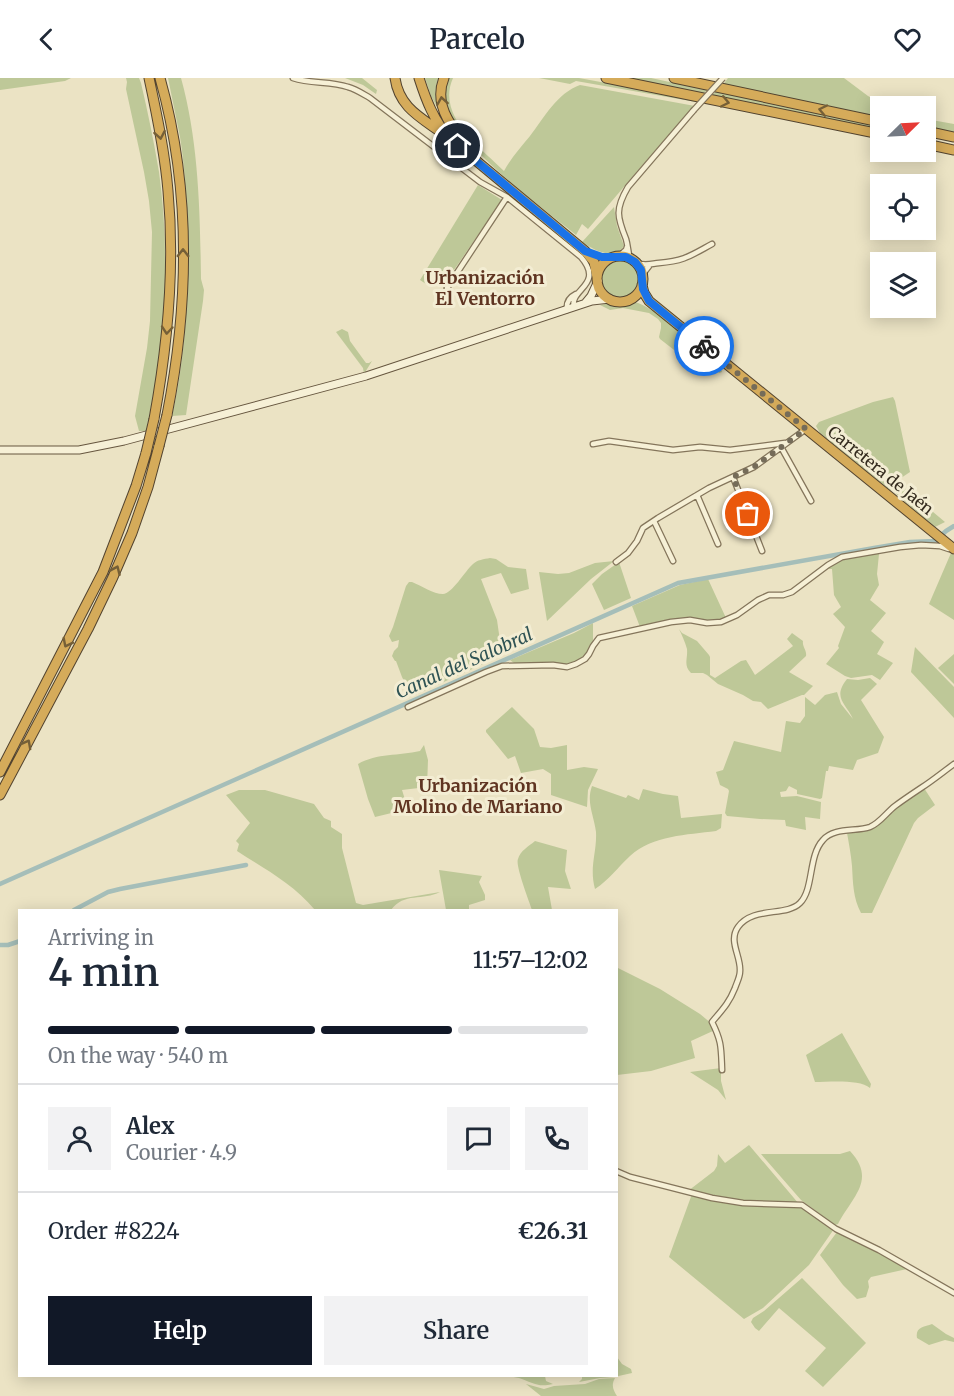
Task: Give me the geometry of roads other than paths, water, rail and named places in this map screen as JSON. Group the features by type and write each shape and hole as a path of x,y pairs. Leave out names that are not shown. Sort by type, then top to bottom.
{"highway":[{"path":"0,772 103,572 136,486 154,419 162,376 171,272 168,189 161,139 148,78"},
{"path":"0,795 113,577 148,487 167,415 180,339 183,224 180,178 174,138 160,78"},
{"path":"395,78 398,93 414,113 458,146 585,251 594,262 600,290 604,295 621,302 636,299 649,301"},
{"path":"419,78 438,123 458,146"},
{"path":"444,78 440,88 440,97 445,115 464,142 500,180"},
{"path":"606,78 870,132"},
{"path":"674,78 870,120"},
{"path":"936,133 954,137"},
{"path":"936,146 954,150"},
{"path":"585,251 602,257 617,257 633,261 641,270 642,280 637,294 627,301"},
{"path":"598,279 606,261 617,257"},
{"name":"Carretera de Jaén","path":"642,280 644,293 649,301 954,550"}],"street":[{"path":"293,78 302,81 332,83 358,91 480,182 507,197 581,256 585,261 589,276 585,287 574,298 574,307"},
{"path":"711,244 679,261 643,265 633,261 619,215 622,198 628,187 723,78"},
{"path":"447,288 507,197"},
{"path":"617,257 627,247"},
{"path":"642,280 651,265"},
{"path":"574,307 591,296 598,279"},
{"path":"0,450 79,450 124,441 366,376 574,307 601,299 610,299"},
{"path":"616,562 628,554 643,528 709,488 754,467 806,429"},
{"path":"593,444 613,441 673,450 700,447 730,450 787,442"},
{"path":"781,447 810,501"},
{"path":"733,477 762,551"},
{"path":"697,495 718,544"},
{"path":"654,521 673,561"},
{"path":"408,707 502,666 567,667 576,664 585,660 599,638 670,622 690,620 707,623 722,622 770,595 783,596 792,592 842,557 923,545 954,550"},
{"path":"722,1070 720,1038 712,1022 730,1001 739,979 740,961 734,943 737,928 750,916 800,904 806,891 818,846 824,837 833,833 870,827 878,823 894,806 954,764"},
{"path":"618,1172 712,1198 742,1203 802,1205 836,1229 879,1250 954,1293"}],"waterway":[{"name":"Canal del Salobral","path":"0,884 678,583 910,542 935,541 954,526"},
{"path":"76,909 108,892 246,865"},
{"path":"0,945 18,942"}],"district":[{"name":"Urbanización El Ventorro","path":"485,287"},
{"name":"Urbanización Molino de Mariano","path":"478,795"}]}
